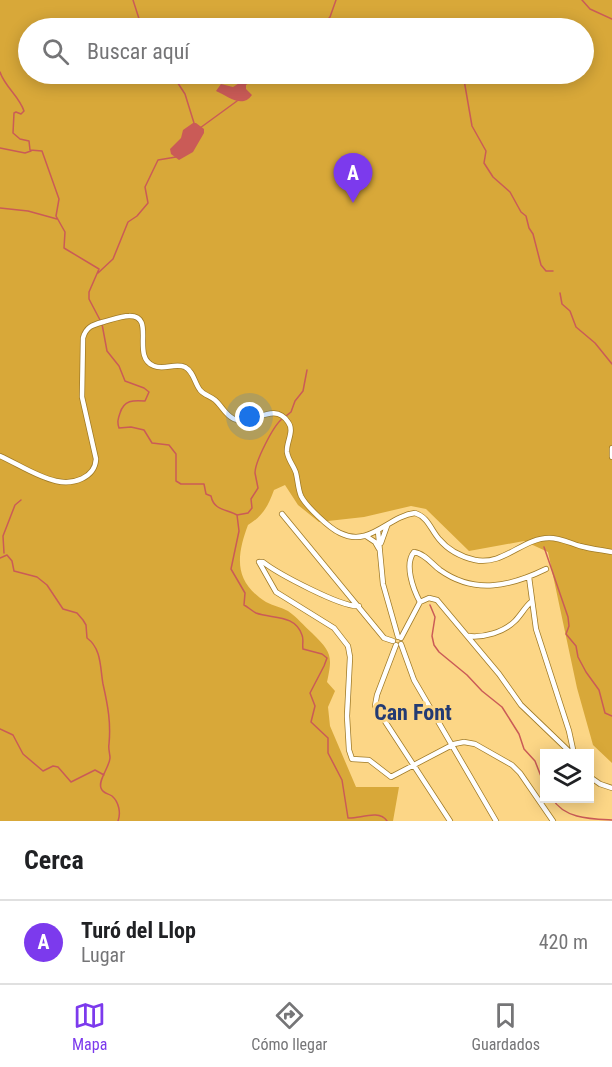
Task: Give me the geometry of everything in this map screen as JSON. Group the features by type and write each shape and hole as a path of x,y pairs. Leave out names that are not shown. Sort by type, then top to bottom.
{"street":[{"path":"0,456 58,482 77,480 87,476 93,470 96,459 82,397 82,342 90,326 128,316 138,319 143,327 142,352 149,363 156,367 180,366 188,369 201,392 216,401 230,417 243,421 267,413 280,415 290,424 288,455 302,498 340,533 354,537 366,536 407,514 418,513 426,519 444,544 459,554 478,561 496,559 538,540 549,538 612,552"},
{"path":"612,448 612,457"},
{"path":"282,514 384,638 398,641"},
{"path":"380,552 387,526"},
{"path":"378,531 383,584 398,641 414,680 496,821"},
{"path":"366,536 375,542 380,552"},
{"path":"420,602 410,568 411,556 414,552 421,554 443,572 474,584 506,585 546,569"},
{"path":"359,606 350,606 326,596 295,581 263,561 259,562 276,591 334,628 346,642 350,657 347,716 349,750 352,759 370,760 391,777 452,745 464,742 475,744 512,765 553,821"},
{"path":"529,577 531,602 545,661 569,731 572,749"},
{"path":"450,821 375,704 398,641 420,602 429,598 437,600 499,674 520,705 569,749"},
{"path":"468,636 490,634 508,626 531,602"},
{"path":"594,780 612,788"}],"shaded area":[{"path":"0,0 612,0 612,763 593,745 577,688 548,552 524,541 469,551 426,509 411,506 364,517 319,522 298,505 285,485 274,490 264,510 248,525 241,548 240,568 248,586 266,602 291,613 327,650 330,666 327,682 335,691 328,707 330,726 356,787 399,787 393,821 0,821"},
{"path":"221,84 233,87 238,84 247,84 246,89 252,95 244,101 239,101 216,91"},
{"path":"193,123 204,129 204,133 193,152 179,160 171,154 170,149 181,138 183,130"}],"waterway":[{"path":"133,0 139,18"},
{"path":"329,18 336,0"},
{"path":"582,0 590,9 612,19"},
{"path":"0,72 24,111 21,114 14,113 13,133 20,139 29,141 30,150 42,151 59,199 56,216 65,232 64,248 99,269 89,292 89,299 100,320"},
{"path":"178,84 185,94 194,123"},
{"path":"465,84 472,126 486,151 484,163 493,177 510,192 521,212 526,216 541,265 546,271 553,271"},
{"path":"200,128 237,101"},
{"path":"0,148 25,153 31,151"},
{"path":"98,273 113,259 128,222 137,216 148,203 145,187 158,160 176,157"},
{"path":"0,208 28,211 57,219"},
{"path":"560,293 562,304 570,311 576,327 595,343 612,364"},
{"path":"102,324 107,351 119,366 125,381 149,392 145,401 133,401 124,406 118,419 119,428 131,427 144,430 152,443 169,445 176,454 176,481 181,484 204,484 206,494 211,496 215,504 237,515"},
{"path":"286,416 291,412 295,401 303,391 307,370"},
{"path":"282,419 270,436 258,461 255,473 258,488 251,499 252,508 248,513 237,515 239,531 231,569 245,593 244,605 256,613 289,620 299,628 303,639 303,649 322,654 327,658 310,693 315,706 311,722 328,738 328,753 342,780 348,818 374,815 383,817 387,821"},
{"path":"4,553 3,536 15,505 21,500"},
{"path":"544,547 568,617 569,626 566,634 576,646 578,657 599,690 605,713 612,716"},
{"path":"0,558 7,555 12,561 14,571 37,577 47,585 63,609 77,613 86,625 87,638 92,642 100,659 108,707 110,758 100,785 103,791 112,796 118,804 118,821"},
{"path":"430,605 435,617 432,636 434,645 439,652 502,707 519,734 524,749 535,761 540,774"},
{"path":"0,729 13,735 23,754 43,771 53,766 58,767 71,782 95,770 104,775"},
{"path":"556,803 571,814 612,820"}],"place":[{"name":"Turó del Llop","path":"353,203"}],"district":[{"name":"Can Font","path":"413,712"}]}
